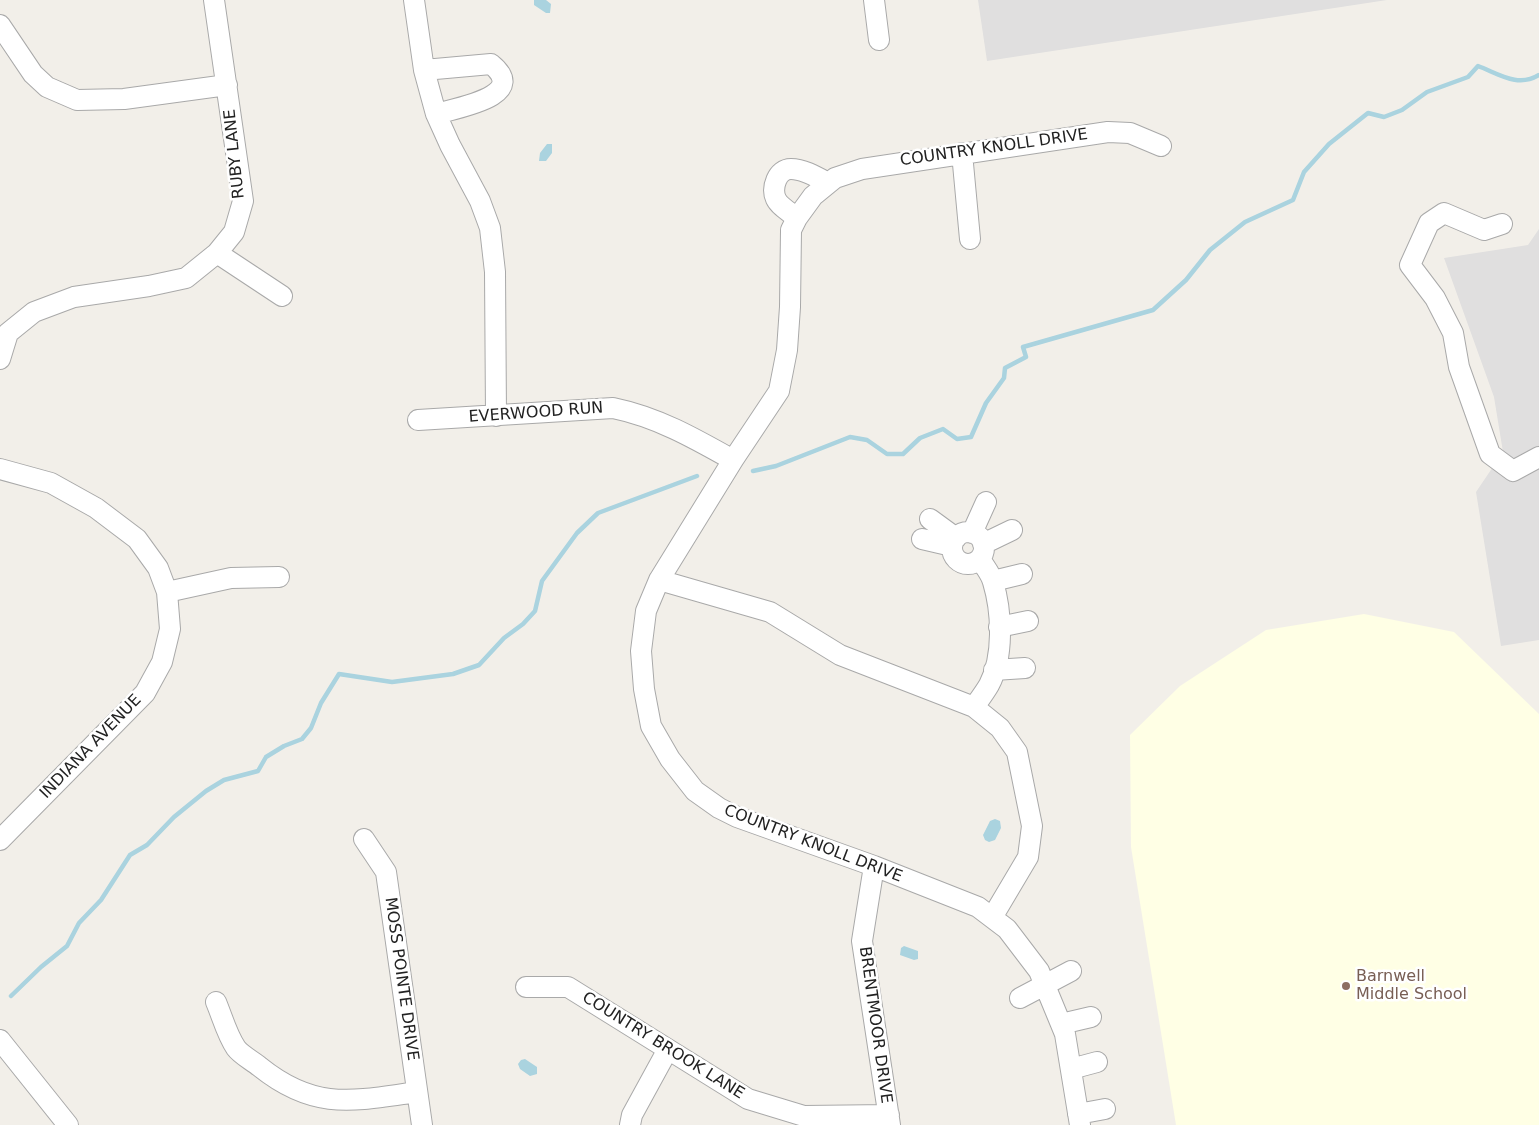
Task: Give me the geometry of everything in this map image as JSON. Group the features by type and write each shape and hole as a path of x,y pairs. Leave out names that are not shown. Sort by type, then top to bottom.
{"street":[{"name":"RUBY LANE","path":"0,359 4,329 34,312 74,297 149,286 186,278 217,253 234,232 243,201 214,0"},
{"path":"414,0 424,70 436,114 480,202 490,228 495,272 496,416"},
{"path":"874,0 880,40"},
{"path":"0,25 33,74 47,86 77,100 124,99 227,84"},
{"path":"424,70 490,64 499,70 503,81 502,87 491,97 436,114"},
{"name":"COUNTRY KNOLL DRIVE","path":"1079,1120 1065,1034 1039,971 1007,929 993,916 978,907 945,896 874,866 737,817 719,808 696,791 670,759 652,726 642,670 641,652 646,610 659,580 733,460 779,391 787,350 790,307 791,230 813,196 835,178 862,169 1108,132 1130,133 1161,146"},
{"path":"962,153 970,239"},
{"path":"797,218 776,200 774,187 779,175 785,169 793,169 810,173 828,183"},
{"path":"1502,224 1484,230 1444,213 1429,224 1410,265 1435,298 1453,333 1460,367 1490,454 1513,470 1539,458"},
{"path":"217,253 282,296"},
{"name":"EVERWOOD RUN","path":"418,420 577,409 620,410 634,412 680,430 733,460"},
{"name":"INDIANA AVENUE","path":"0,469 51,483 96,508 138,539 158,568 167,592 170,629 162,662 145,693 0,840"},
{"path":"969,544 986,502"},
{"path":"930,519 969,544 993,581 999,627 997,660 990,683 974,707"},
{"path":"922,539 969,544 1012,530"},
{"path":"993,581 1022,574"},
{"path":"167,592 231,578 280,577"},
{"path":"659,580 770,612 840,655 974,707 1000,728 1017,752 1032,826 1028,857 993,916"},
{"path":"999,627 1028,621"},
{"path":"994,670 1025,668"},
{"name":"MOSS POINTE DRIVE","path":"364,839 386,872 422,1125"},
{"name":"BRENTMOOR DRIVE","path":"874,866 862,941 890,1120"},
{"path":"1020,998 1071,972"},
{"name":"COUNTRY BROOK LANE","path":"526,986 568,987 748,1099 804,1116 890,1120"},
{"path":"216,1002 237,1049 276,1079 297,1090 327,1100 351,1101 417,1092"},
{"path":"1061,1024 1091,1017"},
{"path":"0,1040 63,1123"},
{"path":"630,1125 632,1114 667,1050"},
{"path":"1071,1069 1097,1062"},
{"path":"1079,1120 1105,1109"}],"shaded area":[{"path":"978,0 1387,0 987,61"},
{"path":"1539,229 1539,640 1501,646 1476,492 1503,452 1494,397 1444,258 1528,245"},
{"name":"Barnwell Middle School","path":"1364,614 1454,632 1539,714 1539,1125 1176,1125 1131,847 1130,735 1180,686 1266,630"}],"water":[{"path":"534,0 546,0 551,4 550,13 546,13 534,5"},
{"path":"547,144 552,144 552,153 546,161 539,161 540,153"},
{"path":"995,819 1000,821 1001,828 995,840 989,842 985,840 983,835 990,821"},
{"path":"904,946 918,951 918,959 914,960 900,955 901,948"},
{"path":"525,1059 537,1067 537,1074 530,1076 520,1069 518,1064 521,1060"}],"waterway":[{"path":"753,471 776,466 850,437 867,440 887,454 903,454 920,438 943,429 957,439 971,437 986,403 1004,378 1005,368 1026,357 1023,347 1153,310 1186,280 1210,250 1245,222 1293,200 1304,172 1329,144 1368,113 1384,117 1402,110 1427,92 1468,77 1478,66 1516,80 1531,79 1539,75"},
{"path":"11,996 41,967 67,946 79,923 101,900 130,855 147,845 174,817 206,791 224,780 258,771 266,757 284,746 302,739 311,728 321,703 339,674 392,682 453,674 479,665 504,638 523,624 535,611 542,581 577,533 598,513 697,476"}],"place":[{"name":"Barnwell Middle School","path":"1346,986"}]}
